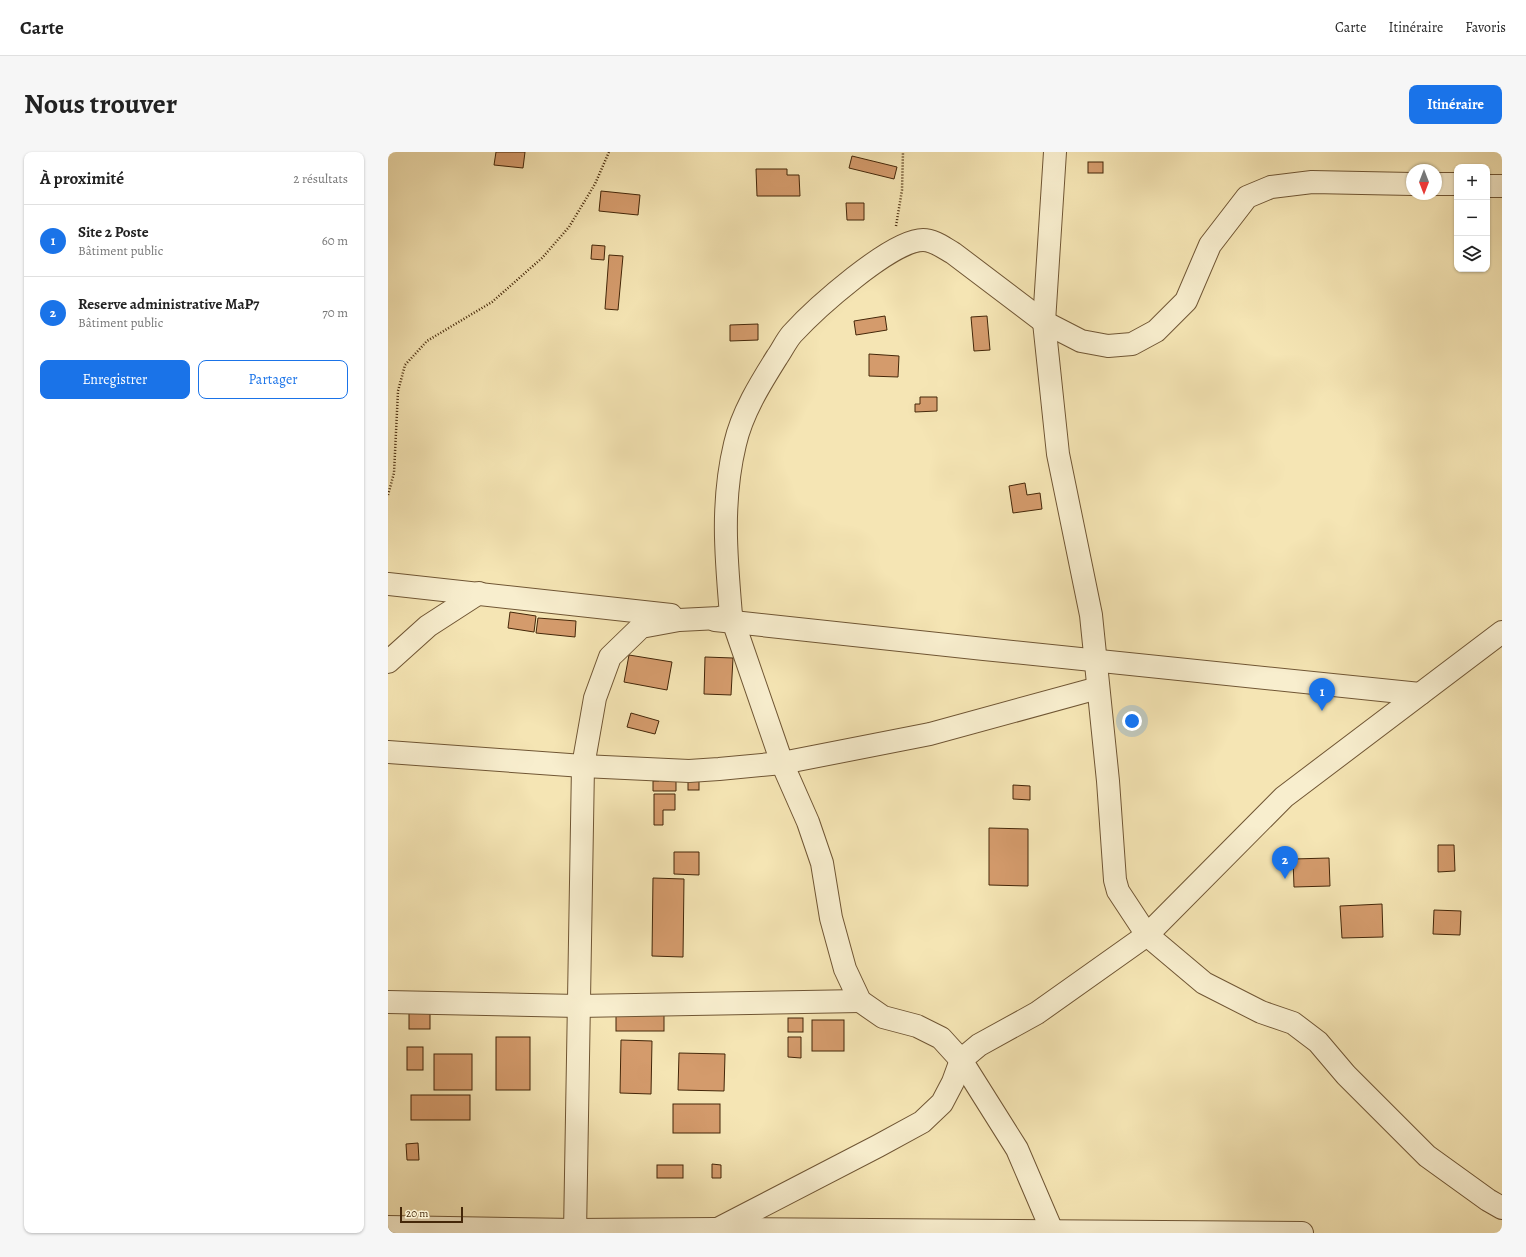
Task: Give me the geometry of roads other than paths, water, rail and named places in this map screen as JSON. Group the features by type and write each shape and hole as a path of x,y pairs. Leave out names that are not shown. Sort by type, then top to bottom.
{"street":[{"path":"1055,152 1044,322 1058,454 1091,615 1115,880 1118,891 1147,936 1204,984 1260,1012 1293,1023 1318,1042 1346,1075 1427,1156 1488,1200 1502,1208"},
{"path":"1053,1232 1018,1149 961,1060 941,1038 917,1026 883,1017 860,1001 845,969 831,918 822,863 808,822 782,763 732,618 725,536 726,507 735,443 748,407 791,335 826,301 869,267 891,252 908,243 923,240 938,244 953,253 1044,322 1081,342 1108,346 1132,344 1156,331 1186,301 1210,246 1247,197 1271,187 1312,182 1406,184"},
{"path":"1442,184 1454,184"},
{"path":"1490,186 1502,186"},
{"path":"388,584 707,619"},
{"path":"388,662 428,626 479,594"},
{"path":"575,1231 583,766 595,698 610,656 641,627 679,620 732,618 1096,661 1420,694"},
{"path":"713,1231 922,1122 942,1103 953,1082 961,1060 979,1045 1037,1013 1147,936 1284,797 1502,632"},
{"path":"388,752 583,766 688,771 782,763 930,734 1098,688"},
{"path":"388,1002 578,1006 860,1001"},
{"path":"388,1227 575,1231 1302,1233"}],"place":[{"name":"Site 2 Poste","path":"1322,711"},
{"name":"Reserve administrative MaP7","path":"1285,879"}]}
